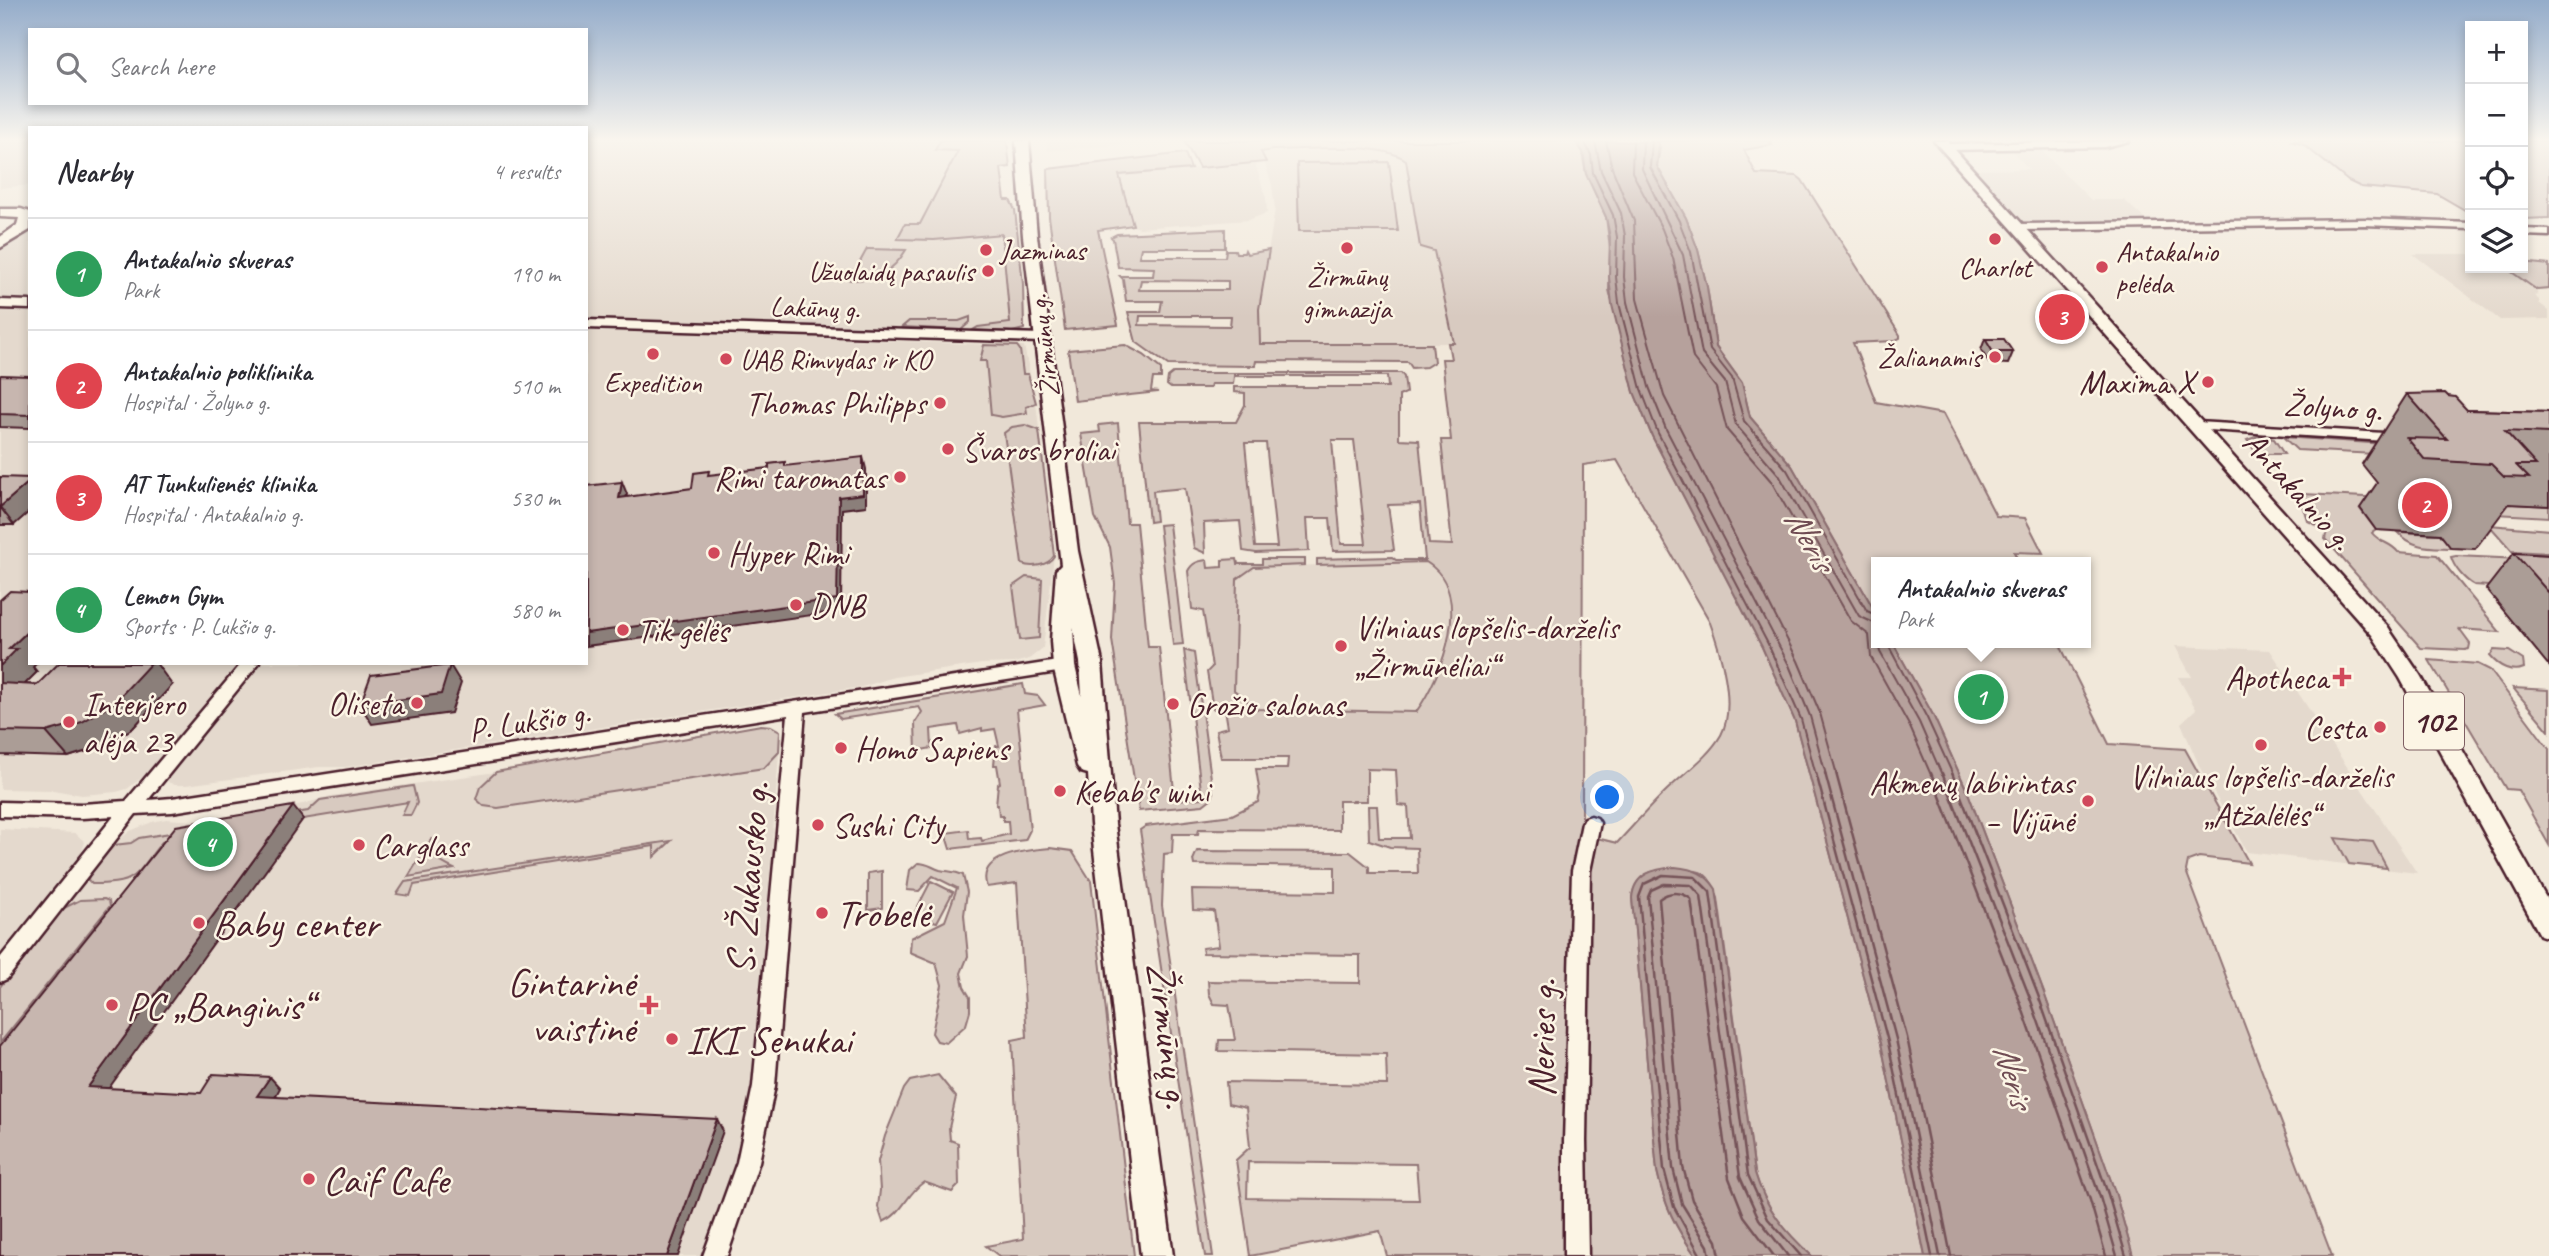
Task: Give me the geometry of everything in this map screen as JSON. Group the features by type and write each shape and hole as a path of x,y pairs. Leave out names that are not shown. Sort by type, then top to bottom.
{"main road":[{"name":"Žirmūnų g.","path":"1027,200 1069,551 1091,662 1103,824 1157,1256"},
{"name":"Antakalnio g.","path":"1993,200 2379,630 2395,652 2547,921"},
{"path":"0,211 28,202"},
{"path":"0,211 24,214 27,217 27,225 0,244"},
{"name":"Žirmūnų g.","path":"1069,551 1062,641 1064,666 1103,824"},
{"path":"1064,666 1091,662"}],"street":[{"path":"2018,227 2351,222 2465,226"},
{"path":"2528,232 2549,233"},
{"path":"0,304 28,305"},
{"name":"Lakūnų g.","path":"588,324 1043,338"},
{"name":"Žolyno g.","path":"2197,426 2413,439"},
{"path":"0,973 129,810 249,665"},
{"name":"P. Lukšio g.","path":"0,809 129,810 256,794 1064,666"},
{"name":"S. Žukausko g.","path":"715,1256 748,1162 764,1086 797,708"},
{"name":"Neries g.","path":"1576,1256 1581,871 1591,823"}],"shaded area":[{"path":"588,200 933,200 920,224 1017,233 1025,328 1012,333 588,320"},
{"path":"933,200 1010,200 1015,210 1023,284 1024,329 1012,332 973,330 1010,323 1002,234 934,240 897,239 905,224 920,224"},
{"path":"1049,200 1126,200 1133,225 1098,230 1118,325 1065,330"},
{"path":"1126,200 1266,200 1267,213 1248,220 1140,228 1133,226"},
{"name":"Žirmūnų gimnazija","path":"1274,200 1412,200 1420,246 1434,251 1454,343 1260,344 1259,309 1275,209"},
{"path":"1298,200 1394,200 1398,231 1299,231"},
{"path":"1412,200 1598,200 1606,217 1610,248 1609,290 1634,392 1652,436 1762,647 1795,721 1881,1043 1925,1256 1812,1256 1793,1238 1770,1208 1755,1173 1718,898 1704,874 1674,869 1658,870 1643,876 1634,888 1632,898 1657,1171 1672,1216 1696,1256 1387,1256 1380,1231 1250,1256 1236,1160 1250,1147 1246,1108 1228,1104 1226,1082 1387,1085 1386,1054 1218,1051 1219,1040 1235,1040 1229,1005 1214,1004 1209,994 1208,981 1360,983 1360,955 1203,953 1202,948 1219,946 1214,911 1193,910 1192,890 1335,892 1335,867 1194,865 1193,860 1197,851 1350,852 1369,867 1369,873 1418,873 1417,848 1390,847 1369,840 1368,806 1377,806 1379,838 1410,838 1408,806 1398,805 1396,770 1367,769 1367,801 1339,801 1339,830 1199,829 1198,834 1173,834 1172,853 1164,854 1162,906 1213,1256 1205,1256 1140,830 1146,826 1232,815 1258,802 1260,794 1256,769 1287,769 1288,758 1221,758 1216,730 1228,727 1225,709 1213,709 1207,672 1212,667 1203,611 1192,609 1188,571 1196,563 1207,560 1208,568 1222,567 1222,560 1237,559 1238,564 1262,564 1262,559 1305,559 1305,565 1254,567 1237,579 1234,690 1257,709 1416,712 1444,657 1451,613 1449,593 1441,576 1426,562 1317,565 1317,559 1392,557 1396,560 1425,560 1420,504 1388,505 1394,550 1333,551 1330,518 1307,518 1309,551 1243,551 1240,521 1204,523 1205,553 1194,548 1185,488 1153,491 1156,521 1149,522 1139,422 1236,422 1245,405 1245,393 1234,392 1234,387 1388,387 1387,376 1234,376 1233,384 1211,384 1210,388 1171,388 1167,385 1168,377 1173,373 1401,373 1406,393 1399,396 1399,439 1419,440 1429,544 1452,545 1441,440 1451,440 1442,359 1451,359 1448,343 1454,343 1434,251 1420,247","holes":["1332,440 1354,440 1366,544 1341,544","1245,443 1266,443 1277,547 1255,547","1617,460 1709,620 1722,661 1727,694 1726,723 1716,743 1661,795 1617,843 1580,834 1583,465","1248,1162 1416,1164 1419,1200 1247,1198"]},
{"path":"1676,200 1814,200 1900,335 1900,338 1894,341 1853,343 1876,402 1943,414 1996,516 2025,518 2043,553 2014,552 2016,557 1871,557 1871,604 1792,466 1750,417 1742,383 1716,347 1707,287 1698,250"},
{"path":"2003,200 2124,200 2148,222 2025,224"},
{"path":"2447,200 2465,200 2465,210"},
{"path":"2528,200 2549,200 2549,218 2528,219"},
{"path":"1225,229 1225,248 1141,248 1139,257 1225,257 1226,250 1244,253 1245,250 1247,254 1269,250 1259,309 1260,344 1432,344 1434,362 1426,367 1412,368 1408,362 1256,361 1255,366 1168,365 1136,342 1128,312 1160,312 1162,301 1126,301 1123,279 1120,276 1153,276 1154,268 1118,267 1111,237 1117,234","holes":["1141,280 1228,281 1228,290 1139,290","1140,316 1231,316 1230,326 1139,325"]},
{"path":"28,232 28,301 0,300 0,252"},
{"path":"867,249 906,250 895,264 883,273 850,280"},
{"path":"2413,254 2465,254 2465,273 2513,273 2537,290 2537,295 2534,296 2549,311 2549,319 2500,320"},
{"path":"2528,263 2549,265 2549,289 2537,290 2513,273 2528,273"},
{"path":"0,309 28,310 28,665 240,665 150,771 127,789 82,795 53,790 0,789"},
{"path":"970,317 970,322 961,330 902,327 909,321 959,321"},
{"path":"588,329 1024,346 1036,403 1054,556 1043,648 1029,659 894,677 862,687 346,767 319,767 186,785 168,782 167,777 259,665 588,665"},
{"path":"984,345 1017,346 1020,350 1023,374 1028,374 1036,403 1026,407 1027,413 1002,417 991,415 986,361 980,361"},
{"path":"1125,345 1144,355 1161,369 1161,378 1153,378 1151,391 1158,392 1075,401 1068,350"},
{"path":"1118,423 1127,523 1136,523 1148,647 1159,647 1175,800 1202,798 1184,650 1194,653 1213,793 1212,798 1203,805 1139,811 1112,640 1115,584 1110,547 1095,517 1081,434 1100,432 1099,425"},
{"path":"1025,425 1039,430 1054,556 1044,564 1034,566 1022,564 1004,433 1012,427"},
{"path":"2258,436 2274,439 2284,454 2257,454 2247,440"},
{"path":"2283,437 2385,444 2394,455 2297,450"},
{"path":"2300,495 2407,499 2360,509 2376,530 2372,533 2398,552 2437,555 2500,632 2459,629 2470,644 2469,649 2421,648 2325,539 2327,530 2308,521"},
{"path":"2461,501 2549,506 2549,517 2478,513"},
{"path":"1169,524 1183,644 1173,645 1159,525"},
{"path":"2489,525 2549,530 2549,553 2512,551"},
{"path":"2398,532 2440,534 2451,548 2416,544"},
{"path":"2451,557 2521,559 2532,589 2474,585 2455,565"},
{"name":"Vilniaus lopšelis-darželis „Žirmūnėliai“","path":"1426,562 1450,590 1452,623 1429,694 1416,712 1257,709 1234,690 1237,579 1254,567"},
{"path":"1026,577 1042,579 1039,638 1020,640 1013,586"},
{"name":"Vilniaus lopšelis-darželis „Atžalėlės“","path":"2175,646 2270,650 2417,873 2247,852 2200,768 2181,723 2196,709 2178,677 2192,677"},
{"path":"1896,648 2061,648 2109,744 2185,749 2249,863 2199,857 2188,861 2186,871 2332,1256 2133,1256 2115,1192 2044,993 1968,793 1933,715"},
{"path":"2494,650 2509,651 2523,660 2524,668 2515,670 2497,663 2490,656"},
{"path":"2429,660 2478,664 2490,670 2549,749 2549,845 2518,790 2506,789"},
{"path":"1023,684 1025,694 1038,696 1045,705 1017,710 1030,830 1025,840 950,849 945,833 968,830 969,839 981,838 982,841 1009,834 1008,821 1003,821 1003,816 999,816 996,805 1000,783 997,765 994,765 996,746 999,746 995,729 982,731 982,728 960,734 958,725 931,729 932,748 916,751 915,723 922,712 919,707 841,719 835,714"},
{"path":"2513,688 2549,690 2549,731"},
{"path":"761,725 780,731 755,1073 734,1170 704,1256 0,1256 0,987 110,847 130,831 166,819 196,821"},
{"path":"761,725 780,731 779,752 764,768 498,808 484,806 476,799 480,787 496,772"},
{"path":"413,786 417,803 411,815 402,815 408,802 162,842 140,870 127,880 92,884 88,880 89,873 114,845 131,843 139,838 308,811 320,800"},
{"path":"0,829 75,833 85,842 81,854 0,958"},
{"path":"432,838 436,858 454,869 408,877"},
{"path":"2335,838 2373,842 2387,868 2349,864"},
{"path":"671,841 654,857 654,846 414,885 410,896 397,894 405,882"},
{"path":"1050,848 1072,851 1091,881 1134,1256 999,1256 986,1246 1023,1239 1012,1040 1027,1037 1017,883 987,887 985,876 989,867 1006,856"},
{"path":"918,863 963,875 967,892 964,915 968,956 961,973 964,987 970,997 970,1011 966,1025 946,1043 937,1041 932,1033 942,985 936,963 910,952 911,938 945,921 957,888 933,876 919,891 907,890 910,870"},
{"path":"882,871 882,908 868,910 868,873"},
{"path":"931,881 953,892 937,922 913,916"},
{"path":"80,900 109,901 110,906 0,1043 0,987 60,910"},
{"path":"938,1075 956,1097 949,1128 950,1140 958,1143 959,1185 952,1192 924,1182 895,1214 883,1222 878,1207 878,1161 885,1136 904,1089 910,1081"}],"water":[{"name":"Neris","path":"1598,200 1676,200 1686,218 1698,250 1707,287 1716,347 1742,383 1750,417 1792,466 1871,604 1871,648 1896,648 1933,715 1968,793 2044,993 2115,1192 2133,1256 1925,1256 1881,1043 1795,721 1762,647 1652,436 1634,392 1612,305 1609,277 1610,237 1606,217"},
{"path":"1675,867 1699,873 1716,889 1755,1173 1764,1197 1777,1218 1812,1256 1696,1256 1682,1236 1663,1194 1657,1171 1632,898 1637,883 1646,874"}],"building":[{"path":"1985,339 2004,339 2013,352 1993,352"},
{"path":"0,376 28,376 28,415 0,414"},
{"path":"2445,393 2455,397 2467,410 2549,412 2549,433 2505,431 2536,465 2516,465 2529,478 2504,477 2491,464 2425,460 2407,438 2447,439 2407,394"},
{"name":"Hyper Rimi","path":"863,457 863,494 839,497 837,599 588,633 588,486 622,482 619,498 692,488 694,473 709,471 708,475 769,468 769,464 785,462 785,466"},
{"path":"0,477 28,478 28,483 0,507"},
{"path":"2514,553 2549,555 2549,593"},
{"path":"10,591 28,592 28,631 9,649 17,649 0,666 0,600"},
{"path":"57,665 149,665 114,703 82,722 46,732 0,731 0,683 37,685"},
{"path":"450,665 441,694 360,705 371,675"},
{"name":"PC „Banginis“","path":"293,806 88,1087 201,1093 213,1074 270,1077 257,1096 717,1119 667,1256 0,1256 0,1046 176,826"}],"place":[{"name":"Charlot","path":"1995,239"},
{"name":"Žirmūnų gimnazija","path":"1347,248"},
{"name":"Jazminas","path":"986,250"},
{"name":"Antakalnio pelėda","path":"2102,267"},
{"name":"Užuolaidų pasaulis","path":"988,271"},
{"name":"AT Tunkulienės klinika","path":"2062,317"},
{"name":"Expedition","path":"653,354"},
{"name":"Žalianamis","path":"1995,357"},
{"name":"UAB Rimvydas ir KO","path":"726,359"},
{"name":"Maxima X","path":"2208,382"},
{"name":"Thomas Philipps","path":"940,403"},
{"name":"Švaros broliai","path":"948,449"},
{"name":"Rimi taromatas","path":"900,477"},
{"name":"Antakalnio poliklinika","path":"2425,505"},
{"name":"Hyper Rimi","path":"714,553"},
{"name":"DNB","path":"796,605"},
{"name":"Tik gėlės","path":"623,630"},
{"name":"Vilniaus lopšelis-darželis „Žirmūnėliai“","path":"1341,646"},
{"name":"Apotheca","path":"2342,677"},
{"name":"Antakalnio skveras","path":"1981,697"},
{"name":"Oliseta","path":"417,703"},
{"name":"Grožio salonas","path":"1173,704"},
{"name":"Interjero alėja 23","path":"69,722"},
{"name":"Cesta","path":"2380,727"},
{"name":"Vilniaus lopšelis-darželis „Atžalėlės“","path":"2261,745"},
{"name":"Homo Sapiens","path":"841,748"},
{"name":"Kebab's wini","path":"1060,791"},
{"name":"Akmenų labirintas – Vijūnė","path":"2088,801"},
{"name":"Sushi City","path":"818,825"},
{"name":"Lemon Gym","path":"210,844"},
{"name":"Carglass","path":"359,845"},
{"name":"Trobelė","path":"822,913"},
{"name":"Baby center","path":"199,923"},
{"name":"PC „Banginis“","path":"112,1005"},
{"name":"Gintarinė vaistinė","path":"649,1005"},
{"name":"IKI Senukai","path":"672,1039"},
{"name":"Caif Cafe","path":"309,1179"}]}
